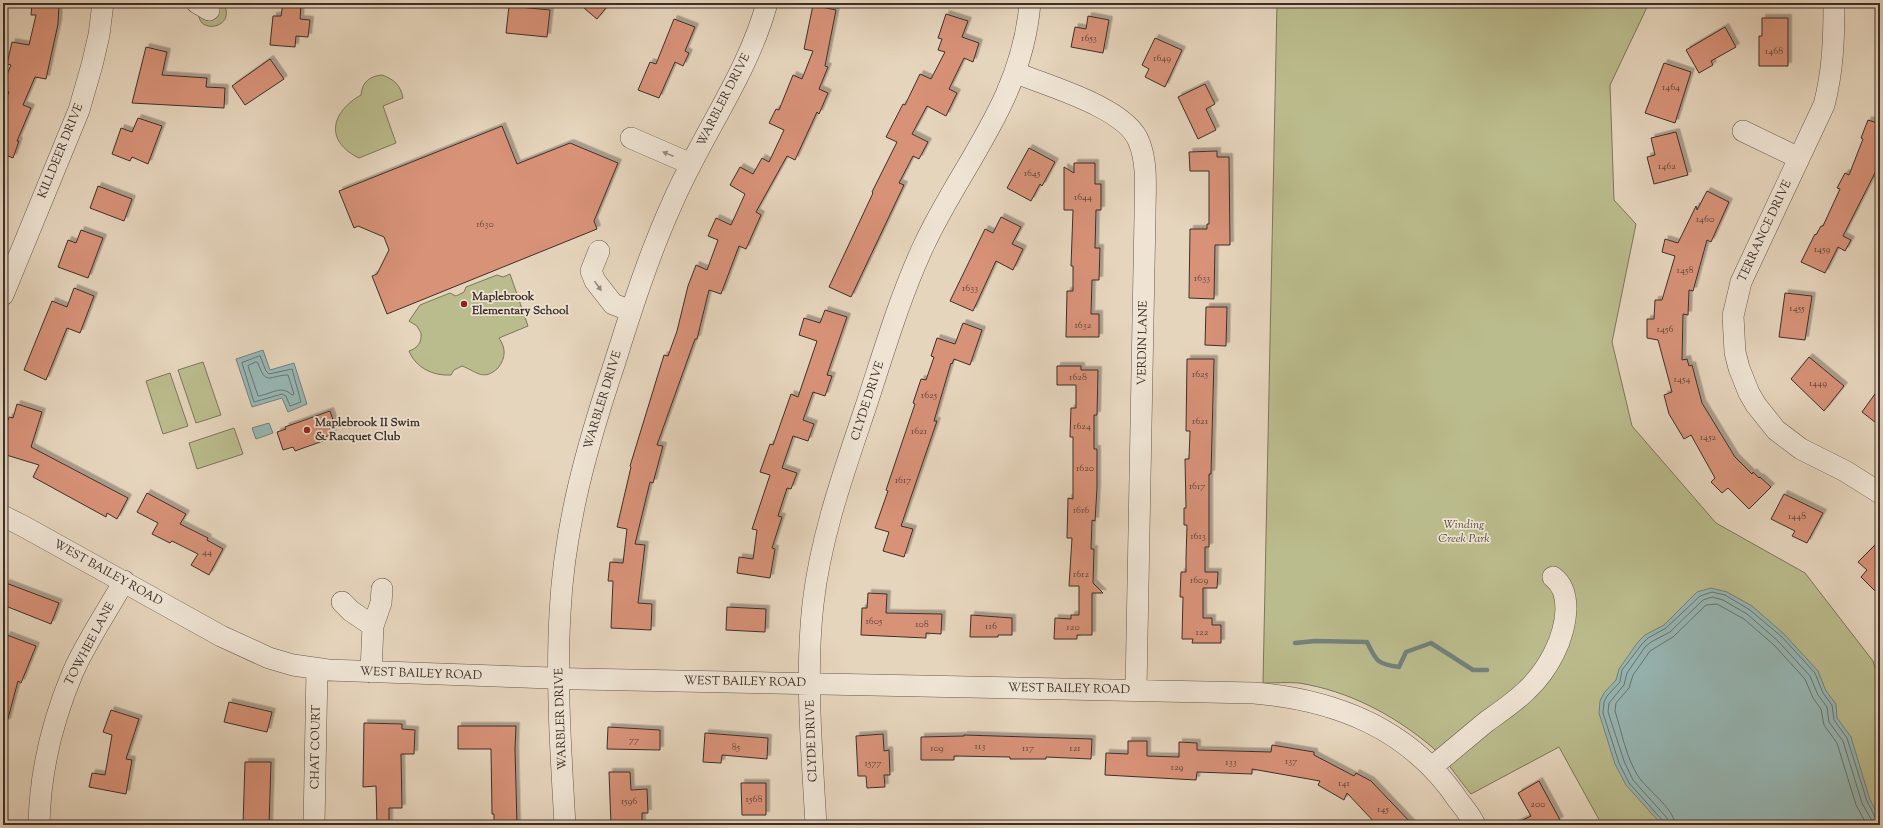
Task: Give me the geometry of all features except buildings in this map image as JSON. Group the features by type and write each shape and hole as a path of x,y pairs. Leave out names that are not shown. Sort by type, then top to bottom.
{"street":[{"name":"KILLDEER DRIVE","path":"3,295 79,110 92,66 99,35 103,3"},
{"name":"WARBLER DRIVE","path":"565,825 559,678 561,600 574,503 590,438 631,311 670,206 741,71 767,3"},
{"name":"CLYDE DRIVE","path":"816,825 810,684 813,606 818,568 826,534 839,487 897,312 923,247 1004,100 1016,73 1025,44 1030,3"},
{"name":"TERRANCE DRIVE","path":"1834,3 1833,56 1830,83 1824,105 1738,291 1733,329 1737,357 1749,393 1756,405 1776,430 1801,449 1845,471 1880,493"},
{"name":"VERDIN LANE","path":"1016,73 1083,99 1110,112 1126,123 1135,133 1142,154 1145,176 1145,215 1136,690"},
{"path":"1743,131 1799,158"},
{"path":"638,148 691,164"},
{"path":"599,250 591,272 595,281 613,304 631,311"},
{"name":"WEST BAILEY ROAD","path":"3,516 249,650 293,665 317,669 559,678 1136,690 1254,693 1284,696 1322,704 1355,715 1387,731 1432,767 1448,785 1475,825"},
{"path":"1432,767 1527,690 1546,666 1560,640 1566,614 1566,601 1563,589 1559,582 1553,577"},
{"name":"TOWHEE LANE","path":"39,825 42,785 49,746 62,699 74,670 124,581"},
{"path":"371,672 373,626 381,603 382,588"},
{"path":"342,602 351,611 373,626"},
{"name":"CHAT COURT","path":"314,825 317,669"}],"green space":[{"path":"201,3 223,3 226,12 225,19 220,24 206,26 201,22 199,14"},
{"name":"Winding Creek Park","path":"1277,3 1649,3 1610,85 1614,200 1636,224 1612,342 1632,426 1716,523 1805,573 1873,661 1880,685 1880,825 1602,825 1559,747 1471,794 1447,763 1432,747 1402,725 1370,706 1353,698 1318,687 1299,683 1263,683"},
{"path":"382,75 390,79 399,87 403,98 383,106 396,143 359,158 348,151 340,143 336,135 338,118 351,102 361,95 367,80"},
{"path":"510,274 528,326 499,338 504,349 504,357 498,368 493,372 484,375 462,366 454,370 451,375 444,375 426,370 416,362 409,351 419,344 421,333 417,326 409,321 420,305 450,293 456,296 464,292 466,287 497,275 503,277"},
{"path":"203,362 221,415 196,423 178,370"},
{"path":"170,373 188,426 163,434 146,381"},
{"path":"234,428 243,454 197,469 189,443"}],"water":[{"path":"263,350 270,370 294,363 307,404 288,412 282,398 252,407 236,359"},
{"path":"269,423 273,433 256,439 252,428"},
{"path":"1711,588 1727,592 1752,606 1784,634 1818,671 1826,691 1836,704 1837,718 1851,737 1870,800 1880,818 1880,825 1662,825 1626,785 1615,764 1599,713 1600,701 1604,693 1616,680 1619,669 1638,642 1645,635 1664,625 1697,592"}],"waterway":[{"path":"1295,643 1315,641 1367,642 1378,661 1386,665 1399,667 1406,652 1431,643 1473,670 1487,670"}],"place":[{"name":"Maplebrook Elementary School","path":"464,304"},
{"name":"Maplebrook II Swim & Racquet Club","path":"307,430"}]}
